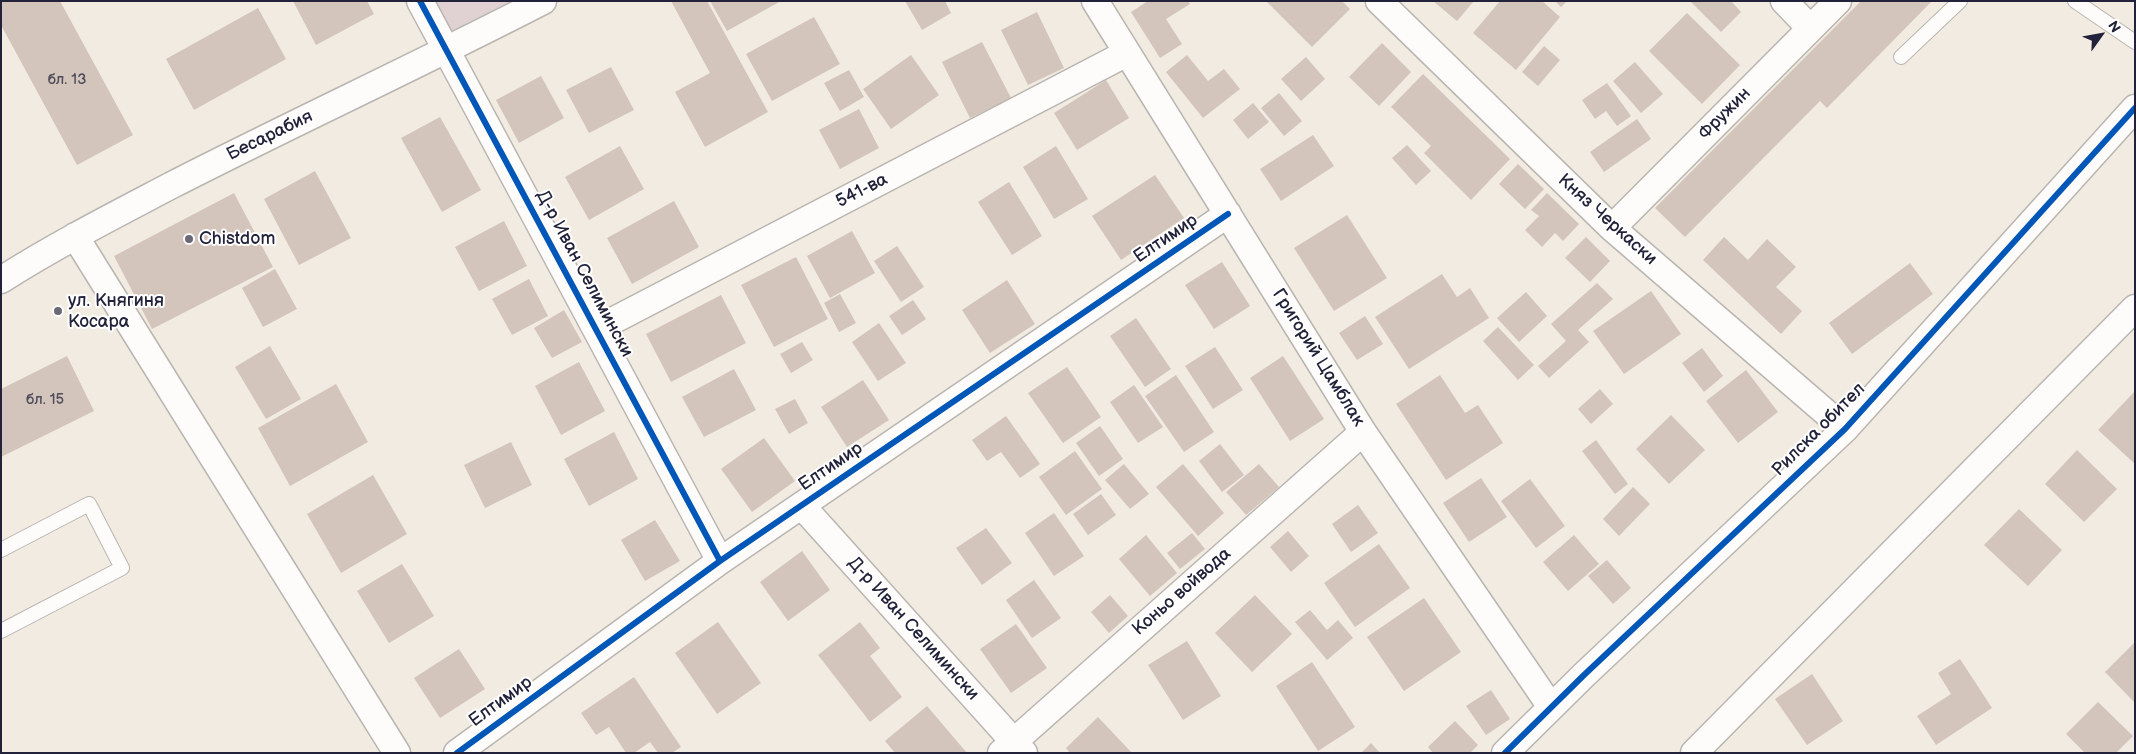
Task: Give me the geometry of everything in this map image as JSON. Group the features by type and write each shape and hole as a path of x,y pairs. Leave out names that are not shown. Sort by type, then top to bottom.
{"street":[{"name":"Д-р Иван Селимински","path":"420,1 720,561"},
{"name":"Бесарабия","path":"4,272 216,162 447,50 543,1"},
{"name":"Григорий Цамблак","path":"1096,1 1363,432 1551,707"},
{"name":"Княз Черкаски","path":"1379,1 1612,228 1845,428"},
{"path":"1784,1 1810,28"},
{"name":"Фружин","path":"1612,228 1838,1"},
{"name":"541-ва","path":"597,329 1127,53"},
{"name":"Рилска обител","path":"1505,753 1845,428 2135,108"},
{"name":"Елтимир","path":"457,753 720,561 1228,214"},
{"path":"75,236 397,753"},
{"path":"1694,753 2131,318"},
{"name":"Коньо войвода","path":"1013,749 1363,432"},
{"name":"Д-р Иван Селимински","path":"802,506 1013,749"}],"lane":[{"path":"1901,57 1960,1"},
{"path":"2075,1 2135,42"},
{"path":"1,550 89,504 122,568 1,631"}],"shaded area":[{"path":"420,1 543,1 447,50"}],"building":[{"path":"1,1 60,1 133,135 77,165 1,25"},
{"path":"293,1 367,1 374,14 316,45"},
{"path":"671,1 707,1 768,112 705,147 675,92 710,73"},
{"path":"710,1 781,1 727,31"},
{"path":"905,1 945,1 951,13 922,30"},
{"path":"1148,1 1188,1 1190,4 1166,19 1182,44 1160,58 1131,12"},
{"path":"1266,1 1342,1 1350,9 1312,47"},
{"path":"1433,1 1474,1 1457,21"},
{"path":"1500,1 1542,1 1560,17 1516,70 1473,33"},
{"path":"1555,1 1567,1 1561,7"},
{"path":"1690,1 1731,1 1741,12 1721,32"},
{"path":"1861,1 1932,1 1827,108 1820,101 1685,237 1655,208"},
{"path":"258,8 286,59 194,110 166,59"},
{"path":"1037,12 1064,68 1028,85 1001,30"},
{"path":"1687,13 1740,65 1702,104 1649,51"},
{"path":"814,17 840,64 772,101 746,54"},
{"path":"982,42 1011,98 970,118 942,62"},
{"path":"1382,43 1411,72 1379,106 1349,77"},
{"path":"1544,46 1560,60 1538,86 1522,72"},
{"path":"911,55 939,95 891,129 863,89"},
{"path":"1187,55 1208,81 1224,69 1240,89 1203,118 1166,72"},
{"path":"1306,57 1325,79 1301,101 1281,79"},
{"path":"1635,62 1663,94 1641,113 1613,81"},
{"path":"611,67 634,110 589,133 566,90"},
{"path":"849,70 864,97 840,111 824,83"},
{"path":"1423,74 1510,159 1471,200 1424,153 1431,146 1391,107"},
{"path":"541,76 564,118 519,143 496,100"},
{"path":"1106,80 1129,118 1077,150 1054,113"},
{"path":"1607,83 1631,116 1617,126 1606,111 1595,119 1582,100"},
{"path":"1279,93 1302,121 1284,136 1261,108"},
{"path":"1253,103 1269,122 1248,139 1233,120"},
{"path":"859,109 879,148 840,169 819,130"},
{"path":"440,117 481,190 442,212 401,138"},
{"path":"1637,119 1651,139 1604,172 1590,152"},
{"path":"1313,135 1334,166 1281,201 1260,169"},
{"path":"1407,145 1431,171 1416,185 1392,158"},
{"path":"620,146 644,189 589,220 565,177"},
{"path":"1056,146 1088,199 1054,219 1023,167"},
{"path":"1518,164 1544,189 1525,209 1499,184"},
{"path":"315,171 351,238 299,265 264,199"},
{"path":"1155,175 1184,218 1121,260 1092,216"},
{"path":"1009,182 1042,236 1012,255 978,202"},
{"path":"234,193 273,267 152,329 114,256"},
{"path":"1547,193 1579,224 1563,241 1555,233 1542,247 1525,230 1539,216 1531,210"},
{"path":"674,201 699,247 632,284 607,238"},
{"path":"1347,215 1387,278 1334,311 1294,248"},
{"path":"504,221 527,266 479,291 455,247"},
{"path":"852,231 875,273 830,298 807,256"},
{"path":"1586,237 1610,261 1590,282 1565,258"},
{"path":"1724,237 1748,260 1767,239 1796,267 1776,287 1802,311 1781,334 1703,260"},
{"path":"897,246 924,287 901,302 874,261"},
{"path":"796,257 828,319 774,347 741,285"},
{"path":"1222,262 1250,306 1214,329 1185,285"},
{"path":"1910,263 1933,294 1852,354 1829,323"},
{"path":"275,269 297,309 263,327 242,288"},
{"path":"1442,274 1457,297 1470,288 1489,318 1409,369 1375,317"},
{"path":"529,279 548,316 512,335 492,299"},
{"path":"1007,280 1035,324 990,353 962,310"},
{"path":"1597,283 1613,299 1578,330 1589,342 1549,378 1538,366 1566,341 1551,324"},
{"path":"1651,291 1681,334 1624,374 1593,331"},
{"path":"1526,292 1547,316 1519,342 1497,318"},
{"path":"840,294 856,323 839,332 824,303"},
{"path":"721,295 746,343 671,382 646,334"},
{"path":"913,300 926,319 902,335 889,316"},
{"path":"564,310 582,342 552,358 534,328"},
{"path":"1365,316 1383,344 1357,360 1339,333"},
{"path":"1136,318 1171,369 1145,387 1110,336"},
{"path":"879,323 906,363 878,381 852,342"},
{"path":"1498,327 1534,365 1518,380 1483,341"},
{"path":"802,342 813,360 791,373 780,354"},
{"path":"270,346 301,399 266,419 235,367"},
{"path":"1215,347 1243,390 1213,409 1185,366"},
{"path":"1702,348 1723,376 1704,392 1682,363"},
{"path":"67,356 94,411 1,457 1,389"},
{"path":"1283,356 1324,419 1290,441 1250,378"},
{"path":"579,362 605,411 561,435 535,386"},
{"path":"1067,367 1101,417 1063,443 1028,393"},
{"path":"734,369 756,410 704,437 682,397"},
{"path":"1746,370 1778,412 1738,443 1706,401"},
{"path":"1176,375 1214,432 1184,452 1145,396"},
{"path":"1440,375 1465,413 1478,405 1503,443 1446,480 1396,404"},
{"path":"863,380 889,420 847,447 821,407"},
{"path":"336,384 368,442 290,486 258,428"},
{"path":"1134,385 1163,427 1138,443 1110,402"},
{"path":"1600,389 1613,404 1591,424 1578,409"},
{"path":"2135,391 2135,464 2098,430"},
{"path":"795,399 808,423 789,434 775,409"},
{"path":"1671,415 1705,450 1669,484 1636,449"},
{"path":"1006,416 1040,464 1020,478 1001,452 987,461 972,440"},
{"path":"1100,426 1123,459 1099,476 1076,443"},
{"path":"614,432 638,479 589,506 564,459"},
{"path":"764,438 795,481 752,512 721,469"},
{"path":"1596,440 1628,484 1615,494 1582,451"},
{"path":"511,442 532,485 485,508 464,465"},
{"path":"1220,444 1244,475 1222,492 1199,461"},
{"path":"2077,450 2117,489 2084,522 2045,484"},
{"path":"1075,451 1102,489 1066,515 1039,477"},
{"path":"1124,464 1149,494 1130,509 1105,480"},
{"path":"1183,464 1224,513 1198,536 1156,487"},
{"path":"1259,464 1279,487 1246,515 1226,492"},
{"path":"373,475 407,534 341,573 307,514"},
{"path":"1481,478 1507,517 1469,542 1443,503"},
{"path":"1530,479 1565,526 1536,548 1501,501"},
{"path":"1633,487 1650,504 1619,536 1603,519"},
{"path":"1101,494 1116,515 1088,535 1073,514"},
{"path":"1358,505 1378,533 1351,552 1332,524"},
{"path":"2019,509 2062,550 2028,586 1984,545"},
{"path":"1054,513 1084,556 1054,576 1025,533"},
{"path":"655,520 680,561 645,581 621,540"},
{"path":"986,528 1012,563 982,585 956,548"},
{"path":"1288,531 1309,556 1291,572 1270,547"},
{"path":"1192,533 1205,549 1180,569 1167,553"},
{"path":"1146,535 1177,573 1150,596 1119,559"},
{"path":"1574,535 1599,564 1568,591 1543,562"},
{"path":"1379,544 1410,588 1355,627 1324,583"},
{"path":"802,551 830,590 788,621 760,582"},
{"path":"1607,560 1631,588 1613,604 1588,576"},
{"path":"402,564 434,616 389,643 357,591"},
{"path":"1034,580 1061,618 1032,638 1006,600"},
{"path":"1110,595 1128,616 1109,633 1091,612"},
{"path":"1255,595 1292,634 1252,672 1215,633"},
{"path":"1424,598 1461,652 1404,691 1367,637"},
{"path":"1310,610 1327,630 1338,620 1353,638 1327,660 1295,622"},
{"path":"718,622 761,683 717,714 675,653"},
{"path":"860,622 880,648 870,656 902,697 870,722 818,655"},
{"path":"1016,624 1047,668 1011,693 980,649"},
{"path":"1187,641 1221,696 1183,720 1148,665"},
{"path":"2135,642 2135,703 2105,672"},
{"path":"459,649 485,689 440,718 414,678"},
{"path":"1960,659 1992,708 1936,745 1917,716 1951,694 1938,673"},
{"path":"1312,662 1355,727 1318,751 1276,686"},
{"path":"1812,674 1843,721 1807,745 1775,699"},
{"path":"634,677 681,747 672,753 658,753 650,742 634,753 626,753 609,727 596,735 581,713"},
{"path":"1491,690 1510,719 1486,735 1466,706"},
{"path":"2098,702 2133,736 2116,753 2085,753 2066,734"},
{"path":"927,706 967,753 895,753 885,741"},
{"path":"1098,717 1132,753 1070,753 1066,748"},
{"path":"1455,721 1478,745 1470,753 1433,753 1428,747"},
{"path":"1371,743 1380,753 1361,753"}],"cycle path":[{"path":"420,1 720,561"},
{"path":"1505,753 1584,675 1845,429 2135,108"},
{"path":"457,753 720,561 1228,214"}],"place":[{"name":"Chistdom","path":"189,239"},
{"name":"ул. Княгиня Косара","path":"58,311"}]}
